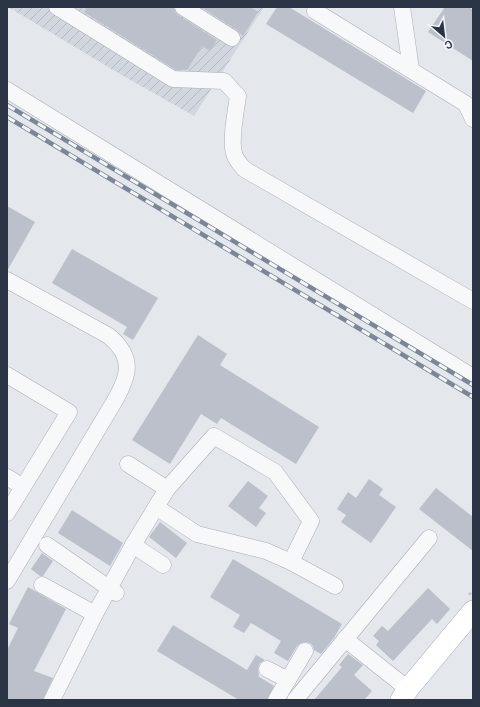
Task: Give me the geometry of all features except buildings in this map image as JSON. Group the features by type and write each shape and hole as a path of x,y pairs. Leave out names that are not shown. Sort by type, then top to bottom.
{"main road":[{"path":"404,695 473,611"}],"lane":[{"path":"57,7 173,80 224,82 238,96 233,145 234,153 238,162 244,168 473,301"},
{"path":"183,7 232,38"},
{"path":"317,7 315,11 466,104 473,119"},
{"path":"402,7 411,69"},
{"path":"7,90 473,377"},
{"path":"7,280 109,336 122,350 126,359 127,369 126,379 114,402 7,580"},
{"path":"7,374 69,412 7,513"},
{"path":"52,700 95,614 113,591 133,545 168,489 214,436 275,472 311,521 291,562"},
{"path":"128,464 168,489"},
{"path":"7,477 23,486"},
{"path":"156,508 197,534 266,551 291,562 335,586"},
{"path":"295,700 429,538"},
{"path":"47,545 113,591"},
{"path":"133,545 163,565"},
{"path":"42,584 95,614"},
{"path":"345,639 404,695"},
{"path":"276,700 305,651"},
{"path":"267,669 288,680"}],"shaded area":[{"path":"8,7 264,7 194,116"}],"railway":[{"path":"7,105 473,385"},
{"path":"7,117 473,397"}]}
